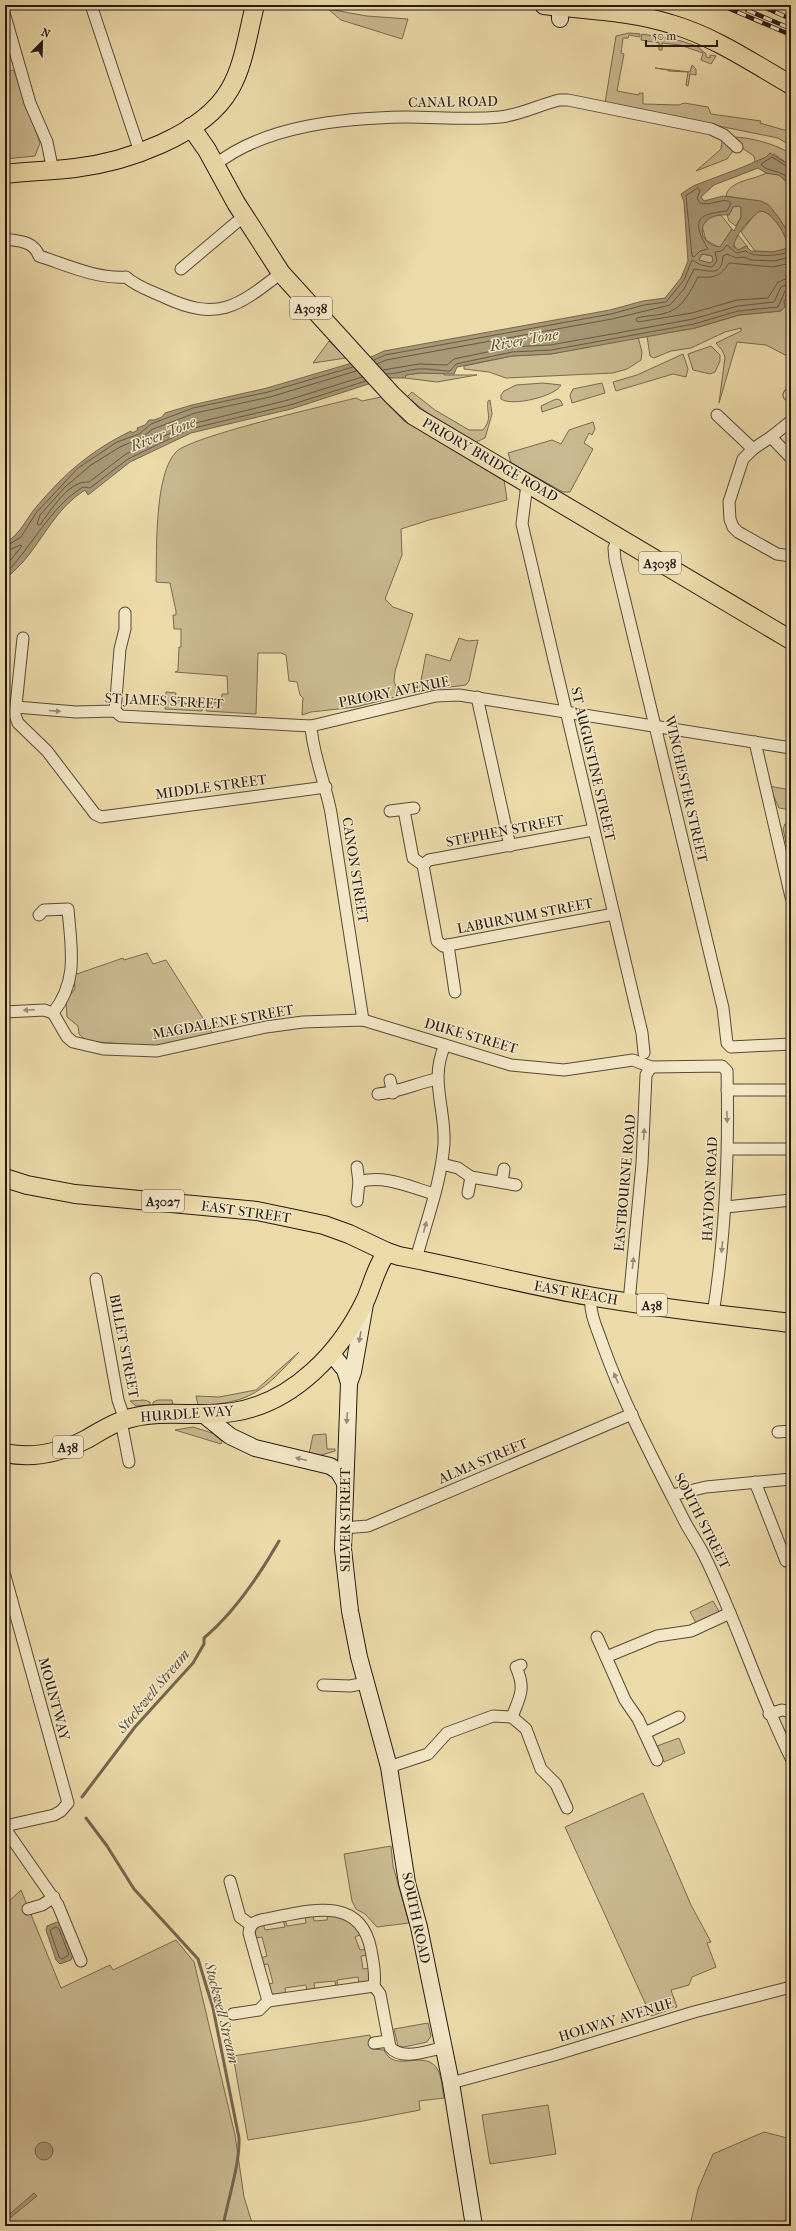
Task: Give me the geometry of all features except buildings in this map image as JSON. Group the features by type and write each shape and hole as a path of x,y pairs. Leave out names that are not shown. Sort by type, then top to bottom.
{"main road":[{"path":"5,174 87,166 140,152 169,140 191,127 210,113 230,89 238,70 255,5"},
{"path":"555,10 633,15 678,26 712,41 791,85"},
{"name":"PRIORY BRIDGE ROAD","path":"191,127 244,216 281,273 392,396 414,416 531,484 618,538 791,640"},
{"name":"EAST STREET","path":"5,1178 26,1185 56,1191 257,1211 324,1225 349,1234 386,1252"},
{"name":"EAST REACH","path":"386,1252 591,1296 713,1314 791,1323"},
{"name":"HURDLE WAY","path":"123,1420 148,1415 204,1415 234,1412 273,1399 293,1388 331,1353 345,1335 366,1298 375,1271 386,1252"},
{"path":"349,1383 358,1347 366,1298"},
{"name":"SILVER STREET","path":"331,1353 345,1370 349,1383 343,1528 344,1568 350,1611"},
{"path":"234,1412 234,1429 241,1441"},
{"path":"204,1415 230,1436 255,1448 330,1466 338,1471 345,1483"},
{"name":"A38","path":"5,1453 30,1456 69,1447 123,1420"},
{"name":"SILVER STREET","path":"330,1466 340,1460 345,1454"},
{"name":"SOUTH ROAD","path":"350,1611 366,1683 389,1767 407,1883 418,1927 442,2048 451,2083 474,2226"}],"street":[{"path":"91,5 140,152"},
{"path":"5,16 30,103 47,142 53,170"},
{"name":"CANAL ROAD","path":"215,165 234,152 300,128 376,118 408,117 467,120 502,117 559,100 568,100 711,129 724,136 736,147"},
{"path":"181,269 244,216"},
{"path":"5,239 29,244 37,250 39,256 93,274 112,278 126,277 134,284 185,306 200,310 221,310 227,308 243,300 281,273"},
{"path":"717,415 753,449"},
{"path":"791,421 743,458 729,502 728,512 733,527 738,532 777,554 791,556"},
{"path":"771,437 791,458"},
{"name":"ST AUGUSTINE STREET","path":"531,484 526,492 522,514 522,524 642,1033 642,1061"},
{"name":"WINCHESTER STREET","path":"618,538 614,548 615,560 723,1008 727,1043 731,1047 791,1044"},
{"path":"115,711 120,649 125,629 125,613"},
{"path":"16,707 20,640"},
{"name":"PRIORY AVENUE","path":"311,726 436,696 455,694 791,748"},
{"path":"477,697 510,846"},
{"name":"ST JAMES STREET","path":"16,707 76,712 115,711 122,716 311,726"},
{"name":"MIDDLE STREET","path":"16,707 15,715 18,722 47,751 95,814 101,817 326,787"},
{"name":"CANON STREET","path":"311,726 312,742 326,787 363,1020"},
{"path":"755,742 791,897"},
{"path":"390,811 409,809 413,858 423,865 437,941 445,946 454,992"},
{"name":"STEPHEN STREET","path":"423,865 429,860 593,830"},
{"path":"5,1012 44,1010 53,1013 70,983 71,962 68,909 44,910 39,915"},
{"name":"LABURNUM STREET","path":"445,946 614,914"},
{"name":"MAGDALENE STREET","path":"53,1013 67,1037 79,1045 92,1048 157,1051 279,1025 363,1020"},
{"name":"DUKE STREET","path":"363,1020 511,1065 564,1070 642,1061 722,1066"},
{"path":"416,1259 442,1164 444,1135 437,1079 445,1045"},
{"name":"EASTBOURNE ROAD","path":"629,1302 641,1172 646,1075 642,1061"},
{"name":"HAYDON ROAD","path":"713,1314 726,1207 728,1149 727,1071 722,1066"},
{"path":"378,1094 393,1093 437,1079"},
{"path":"390,1080 393,1093"},
{"path":"727,1090 791,1090"},
{"path":"728,1149 791,1149"},
{"path":"442,1164 458,1168 471,1177 516,1185"},
{"path":"357,1167 359,1182 357,1201"},
{"path":"502,1182 504,1169"},
{"path":"468,1193 471,1177"},
{"path":"359,1182 369,1178 380,1179 434,1194"},
{"path":"726,1207 791,1200"},
{"name":"BILLET STREET","path":"96,1279 123,1420 129,1462"},
{"name":"SOUTH STREET","path":"591,1296 590,1307 594,1320 632,1414 672,1495 704,1555 730,1613 769,1714 791,1758"},
{"name":"ALMA STREET","path":"343,1528 368,1526 632,1414"},
{"path":"778,1432 791,1431"},
{"path":"672,1495 706,1487 791,1479"},
{"path":"754,1482 786,1561"},
{"name":"MOUNTWAY","path":"5,1576 11,1604 68,1803 61,1811 54,1815 6,1826"},
{"path":"606,1657 657,1636 691,1631 730,1613"},
{"path":"597,1637 625,1700 633,1710 657,1760"},
{"path":"512,1717 522,1692 521,1679 516,1667 521,1665"},
{"path":"323,1685 350,1686 366,1683"},
{"path":"769,1714 782,1710 791,1712"},
{"path":"389,1767 428,1754 447,1733 493,1716 512,1717 526,1729 541,1769 556,1784 567,1808"},
{"path":"645,1733 679,1717"},
{"path":"6,1826 8,1833 54,1897 81,1961"},
{"path":"230,1881 240,1917 251,1925"},
{"path":"28,1909 42,1905 54,1897"},
{"path":"268,2001 249,1933 251,1925 261,1920 323,1909 339,1911 348,1915 359,1923 369,1940 376,1975 374,1986 380,1994 388,2041 393,2052 402,2055 442,2048"},
{"path":"233,2014 259,2010 268,2001 374,1986"},
{"name":"HOLWAY AVENUE","path":"451,2083 554,2055 694,2012 791,1987"},
{"path":"374,2043 388,2041"}],"shaded area":[{"path":"328,9 367,16 408,19 402,39 341,20"},
{"path":"629,33 640,34 640,37 629,35 628,38 623,38 621,53 624,54 617,91 639,95 639,93 643,93 643,104 679,105 684,103 708,107 711,114 761,121 760,123 784,130 791,130 791,146 778,138 605,103 616,36"},
{"path":"642,34 681,41 697,46 706,54 706,57 710,58 710,55 716,56 711,64 701,60 703,53 680,45 662,43 662,50 659,50 659,43 641,40"},
{"path":"692,65 696,69 696,75 690,74 688,86 686,85 688,72 668,71 655,68 690,72"},
{"path":"14,70 40,143 35,156 5,159 5,72"},
{"path":"732,137 747,138 785,150 791,154 791,166 774,154 755,162 754,156 730,140"},
{"path":"722,141 733,151 727,159 696,171 721,149"},
{"path":"766,173 779,175 791,186 791,237 777,216 765,205 759,202 726,196 728,191 737,184"},
{"path":"733,207 741,207 741,217 736,226 729,221 727,215 729,215"},
{"path":"761,211 766,212 775,220 783,232 788,249 773,252 755,251 741,232 756,213"},
{"path":"721,215 732,229 720,248 706,240 702,226 711,216"},
{"path":"738,235 748,247 738,250 733,244"},
{"path":"702,254 712,256 713,261 710,263 699,260"},
{"path":"791,291 791,358 766,345 737,342 719,403 725,357 722,350 716,343 741,331 741,328 725,332 691,348 671,351 654,358 650,356 647,336 695,328 739,315 781,311 784,301"},
{"path":"638,337 642,352 641,360 627,369 613,373 506,378 489,372 464,369 464,366 512,356 551,354"},
{"path":"329,341 346,358 313,363"},
{"path":"711,346 720,355 720,361 715,372 710,374 693,370 688,354"},
{"path":"683,354 688,369 686,377 673,374 616,391 613,382 637,375"},
{"path":"419,373 477,375 437,382 405,378 406,375"},
{"path":"543,383 561,385 551,393 533,399 514,402 501,399 501,395 504,391 516,385"},
{"path":"602,383 605,393 572,403 570,395 573,389"},
{"path":"412,392 435,410 469,430 483,430 486,426 488,422 488,401 490,400 492,414 485,438 476,442 429,414 407,397"},
{"path":"381,397 404,421 480,462 504,479 507,500 429,520 401,529 402,555 385,599 393,607 413,614 395,671 394,681 399,696 356,707 311,712 302,715 303,698 300,695 297,682 289,681 286,655 281,653 258,653 256,714 206,711 208,702 221,703 222,694 228,694 227,676 175,672 178,671 179,647 181,647 181,629 174,629 173,615 176,615 176,611 170,583 156,582 157,533 160,495 169,463 176,452 186,446 231,430 356,398 362,401"},
{"path":"556,399 560,400 563,405 542,412 541,406"},
{"path":"593,422 595,429 592,435 589,433 584,443 593,449 570,492 563,492 511,463 508,453 552,440 561,444 569,430"},
{"path":"459,638 468,641 478,640 469,681 466,685 419,691 426,654 450,661"},
{"path":"166,692 176,693 175,700 184,701 184,703 189,704 189,701 203,702 202,711 165,709"},
{"path":"769,786 791,790 791,810 779,808"},
{"path":"785,824 791,824 791,864 783,829"},
{"path":"147,953 153,964 166,960 213,1034 159,1047 87,1041 79,1034 78,1026 67,1017 66,1000 75,989 74,975 123,958 124,960"},
{"path":"299,1352 266,1385 244,1398 231,1402 198,1405 196,1396 219,1397 256,1390"},
{"path":"144,1400 150,1402 150,1405 136,1406 130,1401"},
{"path":"158,1400 172,1400 173,1405 153,1405 153,1402"},
{"path":"193,1427 212,1433 222,1441 221,1444 175,1430"},
{"path":"326,1434 327,1449 335,1449 335,1451 318,1456 309,1454 313,1435"},
{"path":"713,1601 720,1613 696,1623 690,1612"},
{"path":"679,1738 685,1753 664,1762 657,1746"},
{"path":"643,1793 691,1905 711,1942 707,1943 716,1967 692,1977 689,1985 671,1990 677,2007 651,2016 565,1827"},
{"path":"391,1846 393,1866 409,1923 377,1927 365,1914 356,1909 352,1901 344,1854"},
{"path":"21,1890 61,1988 110,1965 113,1970 176,1940 194,1962 235,2135 244,2197 253,2226 5,2226 5,1905"},
{"path":"328,1913 346,1918 362,1934 355,1937 360,1950 368,1949 369,1955 361,1956 363,1969 371,1968 369,1981 359,1984 358,1977 337,1980 338,1988 336,1988 335,1981 314,1983 315,1991 307,1992 306,1985 285,1988 286,1996 271,1995 266,1985 273,1983 268,1964 261,1965 260,1958 267,1956 262,1937 255,1938 256,1927 263,1923 265,1930 285,1927 283,1919 285,1919 287,1926 306,1923 305,1916 313,1914 314,1921 327,1920"},
{"path":"428,2023 431,2036 427,2042 404,2047 398,2046 394,2029"},
{"path":"370,2035 372,2049 384,2050 389,2057 395,2060 418,2060 426,2061 432,2064 438,2070 444,2098 419,2101 420,2110 248,2140 233,2056"},
{"path":"548,2105 556,2154 490,2164 482,2115"},
{"path":"764,2132 791,2139 791,2226 690,2226 698,2189 713,2154"}],"water":[{"name":"River Tone","path":"770,153 791,166 791,186 779,175 766,173 758,168 714,185 701,197 704,201 723,196 761,201 769,205 779,218 791,237 791,291 784,301 785,307 781,311 739,315 695,328 551,354 512,356 457,367 454,374 419,373 406,375 405,378 387,378 291,409 191,433 130,462 88,495 85,490 75,497 58,514 23,562 5,580 5,543 16,534 48,493 69,472 92,454 117,438 131,431 132,433 138,430 137,428 145,425 149,420 162,417 165,413 192,405 267,388 369,358 384,351 610,310 643,301 665,298 681,278 688,261 684,202 681,194 693,186 766,157","holes":["733,207 741,207 741,217 734,231 732,229 720,247 712,245 703,235 702,229 705,223 710,218 718,215 729,215","761,211 766,212 775,220 783,232 788,248 773,252 751,251 746,246 738,250 734,247 734,243 740,232 748,221","702,254 712,256 713,261 710,263 699,260"]},
{"path":"57,1922 62,1925 73,1955 71,1960 60,1964 56,1960 46,1930 47,1926"},
{"path":"40,2142 48,2142 53,2147 51,2158 48,2160 40,2160 35,2155 35,2147"},
{"path":"34,2193 37,2196 5,2222 5,2218"}],"waterway":[{"name":"Stockwell Stream","path":"82,1797 135,1727 193,1663 204,1644 204,1638 226,1617 246,1593 279,1541"},
{"name":"Stockwell Stream","path":"86,1818 107,1846 134,1889 198,1959 213,2008 239,2138 238,2159 223,2226"}],"railway":[{"path":"721,5 791,35"},
{"path":"759,5 791,19"},
{"path":"747,10 787,27"}]}
